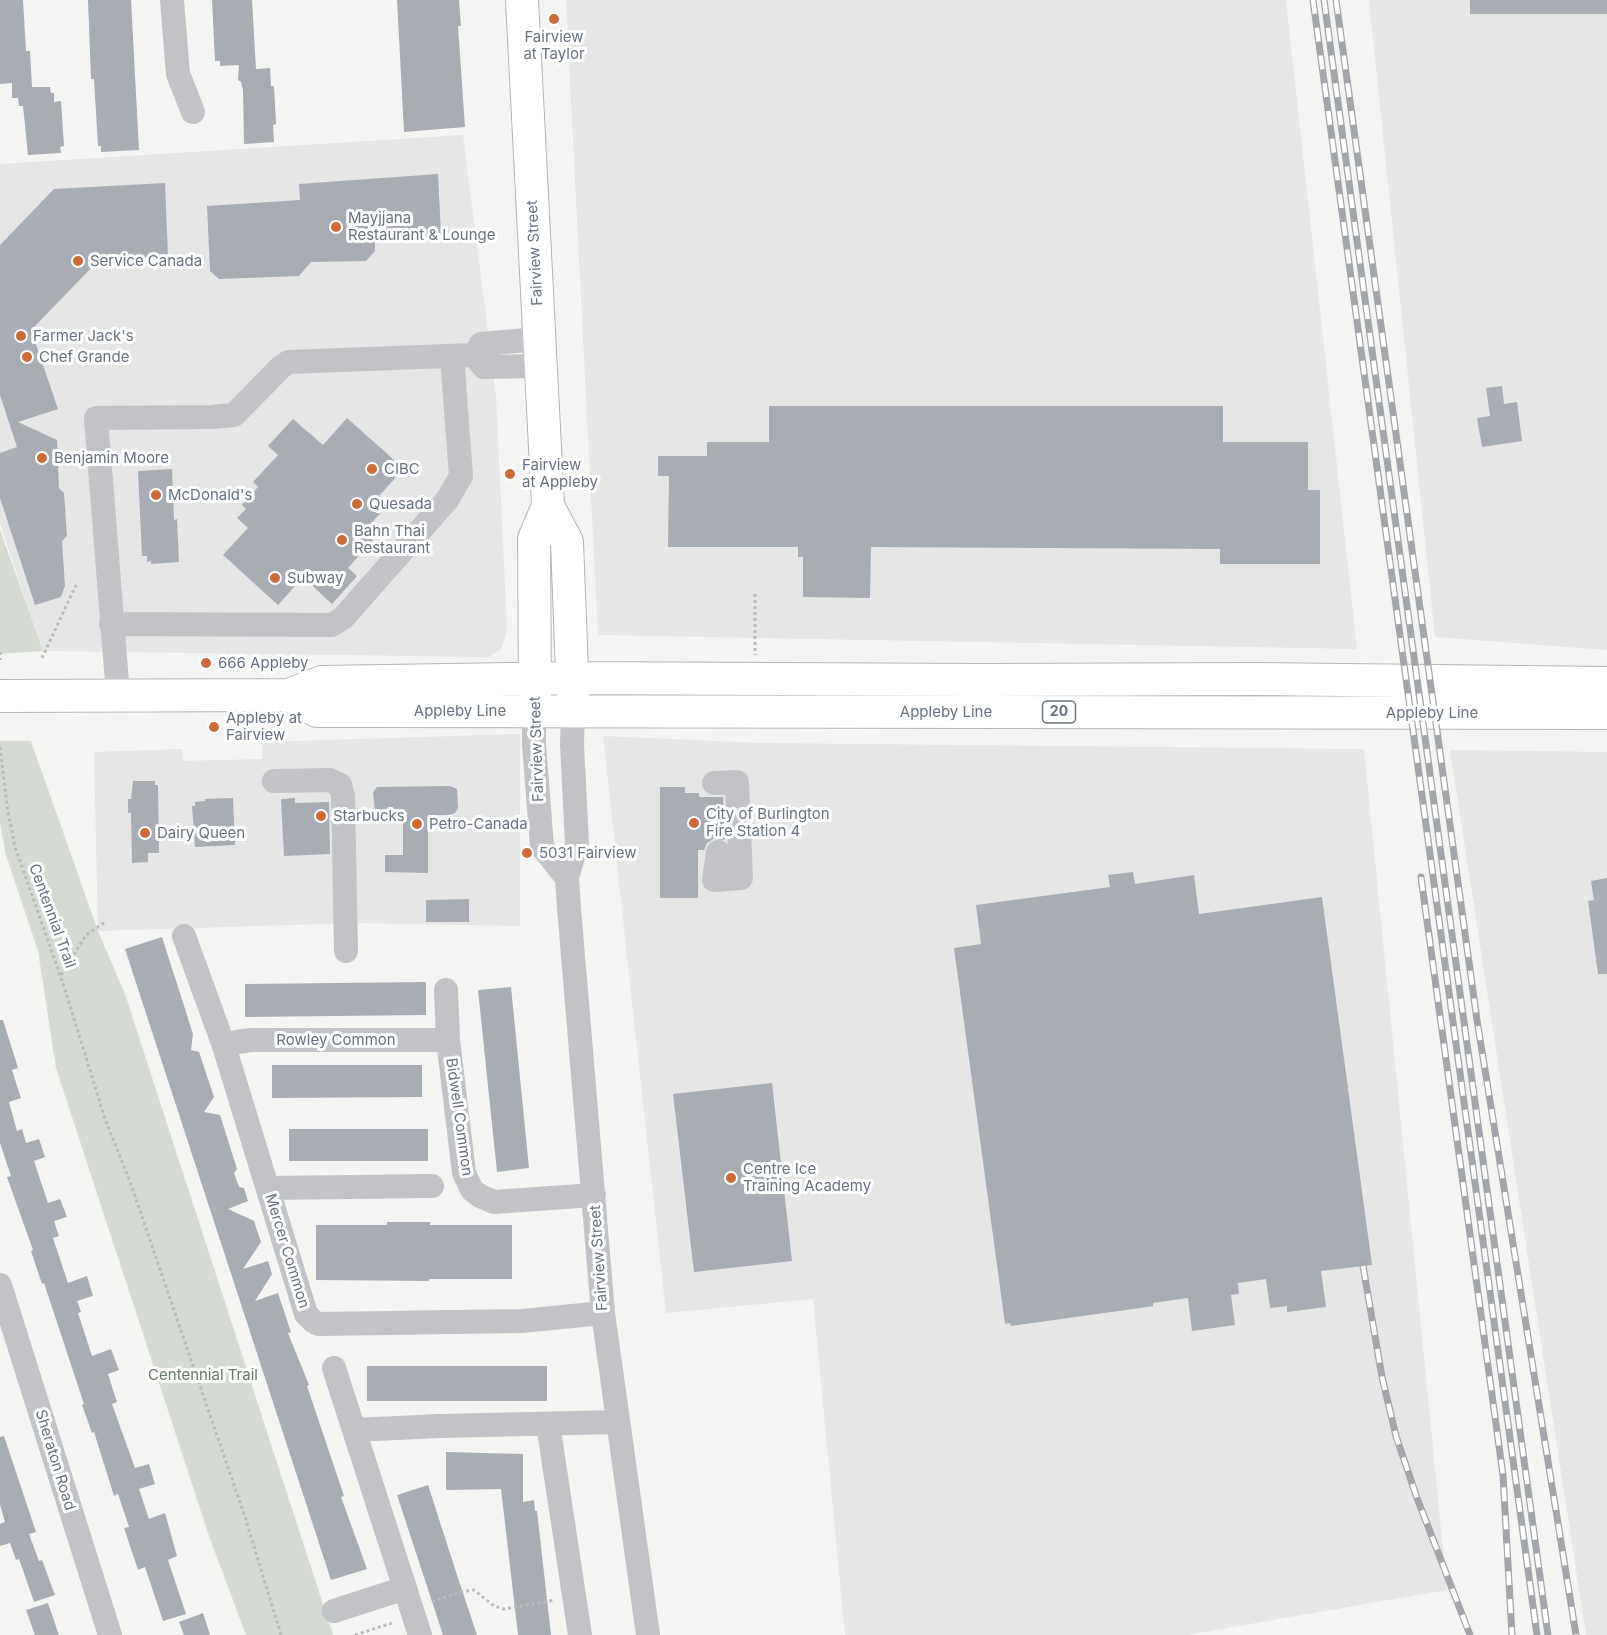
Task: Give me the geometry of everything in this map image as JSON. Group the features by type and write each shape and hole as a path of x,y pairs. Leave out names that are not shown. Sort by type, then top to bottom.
{"main road":[{"name":"Fairview Street","path":"522,0 548,506 567,542 574,678 573,711"},
{"name":"Fairview Street","path":"534,712 534,539 548,506"},
{"name":"Appleby Line","path":"0,696 289,695 322,682 535,678 1257,679 1607,683"},
{"name":"Appleby Line","path":"289,695 317,711 1607,713"}],"street":[{"path":"172,0 178,74 193,112"},
{"path":"118,695 96,418 234,415 288,362 463,355 481,344 540,352"},
{"path":"111,624 332,625 343,618 447,500 460,476 463,355"},
{"name":"Fairview Street","path":"573,711 577,843 567,878 603,1313 648,1635"},
{"name":"Fairview Street","path":"534,712 534,744 542,847 567,878"},
{"path":"274,781 330,780 339,785 343,796 346,951"},
{"path":"714,783 737,782 741,878 714,880 718,852"},
{"name":"Mercer Common","path":"184,936 224,1046 306,1314 318,1324 522,1322 603,1313"},
{"name":"Bidwell Common","path":"446,990 448,1040 464,1173 471,1190 494,1202 594,1195"},
{"name":"Rowley Common","path":"224,1046 251,1040 448,1040"},
{"path":"268,1188 432,1186"},
{"name":"Sheraton Road","path":"0,1285 5,1314 110,1635"},
{"path":"334,1368 413,1612 334,1611"},
{"path":"354,1430 618,1422"},
{"path":"548,1424 580,1635"}],"path":[{"path":"42,658 76,585"},
{"path":"755,594 755,655"},
{"path":"0,652 0,660"},
{"name":"Centennial Trail","path":"0,747 7,806 15,847 61,976 105,1119 129,1179 246,1520 281,1635"},
{"path":"61,976 86,936 105,922"},
{"path":"355,1635 465,1591 474,1590 494,1606 504,1609 574,1595"}],"shaded area":[{"path":"566,0 1286,0 1357,649 598,635"},
{"path":"1369,0 1607,0 1607,650 1435,637"},
{"path":"463,135 496,396 507,628 502,648 489,657 43,651 0,524 0,164"},
{"path":"520,734 520,926 353,923 98,931 94,752 182,749 183,761 262,759 262,742"},
{"path":"603,736 761,743 1364,749 1447,1590 1186,1635 845,1635 813,1299 666,1313"},
{"path":"1450,750 1607,752 1607,1635 1586,1635"}],"green space":[{"path":"0,530 33,622 43,651 0,654"},
{"name":"Centennial Trail","path":"0,741 31,741 98,931 125,994 333,1635 246,1635 209,1536 56,1068 38,951 6,855 0,824"}],"building":[{"path":"0,0 23,0 26,51 30,51 32,87 50,87 51,93 54,93 54,102 61,101 64,146 60,147 61,153 28,155 23,106 19,106 18,98 12,98 12,83 0,84"},
{"path":"88,0 131,0 139,150 101,152 101,146 98,146 94,79 91,79"},
{"path":"212,0 252,0 256,69 270,68 271,86 274,86 276,124 273,125 274,142 244,144 243,90 238,80 239,65 220,66 220,61 215,61"},
{"path":"397,0 459,0 461,26 458,26 465,127 404,132"},
{"path":"1470,0 1607,0 1607,14 1470,14"},
{"path":"438,174 441,234 375,238 375,251 366,261 311,262 299,276 219,279 210,271 207,206 300,200 299,184"},
{"path":"165,183 168,257 99,260 31,330 58,409 18,422 57,440 59,488 64,493 67,536 62,541 65,586 61,597 35,605 0,498 0,453 17,447 0,395 0,245 54,189"},
{"path":"1502,386 1504,404 1517,402 1522,441 1482,447 1477,418 1490,416 1486,388"},
{"path":"769,406 1223,406 1223,442 1308,442 1308,490 1320,490 1320,564 1220,564 1220,549 871,547 870,598 803,597 803,557 798,557 798,547 668,547 669,476 658,476 658,456 707,456 707,442 769,442"},
{"path":"347,418 402,467 379,496 388,505 363,532 373,540 348,568 357,576 332,604 303,577 278,605 223,555 248,528 237,518 246,509 242,505 258,487 253,482 278,455 268,446 293,419 323,445"},
{"name":"McDonald's","path":"172,469 174,520 177,519 179,562 151,564 151,561 147,562 147,556 142,556 138,471"},
{"name":"Dairy Queen","path":"133,781 155,781 155,785 158,785 159,853 148,853 148,862 132,863 131,813 128,813 128,799 131,799"},
{"path":"450,786 457,789 458,808 455,813 428,815 428,873 385,872 385,855 403,855 403,815 381,815 375,812 373,792 377,787"},
{"name":"City of Burlington Fire Station 4","path":"660,787 685,787 685,793 699,793 699,797 723,797 725,840 713,839 707,843 704,850 698,850 698,898 660,898"},
{"path":"233,798 235,845 195,847 192,806 195,806 195,802 205,801 205,799"},
{"path":"295,798 295,803 329,802 330,854 284,856 281,799"},
{"path":"1133,872 1135,884 1194,875 1199,914 1322,897 1372,1265 1321,1271 1326,1307 1287,1312 1287,1306 1270,1308 1266,1279 1238,1283 1239,1294 1231,1295 1235,1325 1192,1331 1188,1298 1153,1303 1153,1306 1140,1308 1011,1326 1010,1323 1005,1324 954,948 981,944 976,905 1110,887 1108,875"},
{"path":"1607,878 1607,974 1598,974 1588,901 1594,900 1591,881"},
{"path":"469,899 469,922 426,922 426,900"},
{"path":"162,937 193,1034 191,1050 199,1052 214,1097 204,1112 220,1115 237,1169 234,1173 239,1187 244,1188 248,1201 228,1209 254,1221 261,1242 243,1269 268,1261 272,1274 255,1301 278,1293 291,1332 288,1333 309,1385 307,1386 344,1496 341,1497 367,1569 331,1580 125,949"},
{"path":"426,982 426,1015 245,1017 245,984"},
{"path":"511,987 529,1168 497,1172 478,990"},
{"path":"0,1020 3,1020 18,1068 12,1070 21,1098 9,1102 17,1131 22,1129 26,1143 39,1139 45,1157 34,1161 48,1203 60,1199 67,1217 54,1221 59,1236 53,1238 68,1283 87,1276 93,1296 77,1301 81,1312 78,1313 92,1356 111,1349 119,1370 108,1374 117,1402 112,1404 135,1468 149,1464 155,1484 139,1489 149,1519 165,1513 177,1556 168,1560 186,1614 163,1621 145,1567 138,1570 124,1528 129,1527 118,1494 114,1496 94,1432 92,1433 82,1405 84,1404 7,1177 11,1176 0,1143"},
{"path":"272,1065 422,1065 422,1097 272,1098"},
{"path":"772,1083 792,1261 694,1272 673,1094"},
{"path":"289,1129 428,1129 428,1161 289,1161"},
{"path":"387,1222 430,1222 430,1225 512,1225 512,1279 316,1280 316,1225 387,1225"},
{"path":"367,1366 547,1366 547,1401 367,1401"},
{"path":"4,1436 36,1532 29,1534 55,1595 34,1602 19,1559 16,1560 10,1543 0,1546 0,1524 5,1522 0,1505 0,1437"},
{"path":"446,1452 523,1454 523,1502 534,1500 535,1511 537,1511 551,1635 518,1635 501,1489 446,1490"},
{"path":"428,1485 477,1635 443,1635 397,1495"},
{"path":"48,1603 59,1635 35,1635 26,1610"},
{"path":"203,1613 210,1635 184,1635 179,1622"}],"railway":[{"path":"1313,0 1537,1635"},
{"path":"1324,0 1548,1635"},
{"path":"1336,0 1477,1020 1576,1635"},
{"path":"1421,877 1503,1475 1512,1635"},
{"path":"1363,1266 1382,1377 1396,1436 1417,1498 1470,1635"}],"place":[{"name":"Fairview at Taylor","path":"554,19"},
{"name":"Mayjjana Restaurant & Lounge","path":"336,227"},
{"name":"Service Canada","path":"78,261"},
{"name":"Farmer Jack's","path":"21,336"},
{"name":"Chef Grande","path":"27,357"},
{"name":"Benjamin Moore","path":"42,458"},
{"name":"CIBC","path":"372,469"},
{"name":"Fairview at Appleby","path":"510,474"},
{"name":"McDonald's","path":"156,495"},
{"name":"Quesada","path":"357,504"},
{"name":"Bahn Thai Restaurant","path":"342,540"},
{"name":"Subway","path":"275,578"},
{"name":"666 Appleby","path":"206,663"},
{"name":"Appleby at Fairview","path":"214,727"},
{"name":"Starbucks","path":"321,816"},
{"name":"City of Burlington Fire Station 4","path":"694,823"},
{"name":"Petro-Canada","path":"417,824"},
{"name":"Dairy Queen","path":"145,833"},
{"name":"5031 Fairview","path":"527,853"},
{"name":"Centre Ice Training Academy","path":"731,1178"}]}
